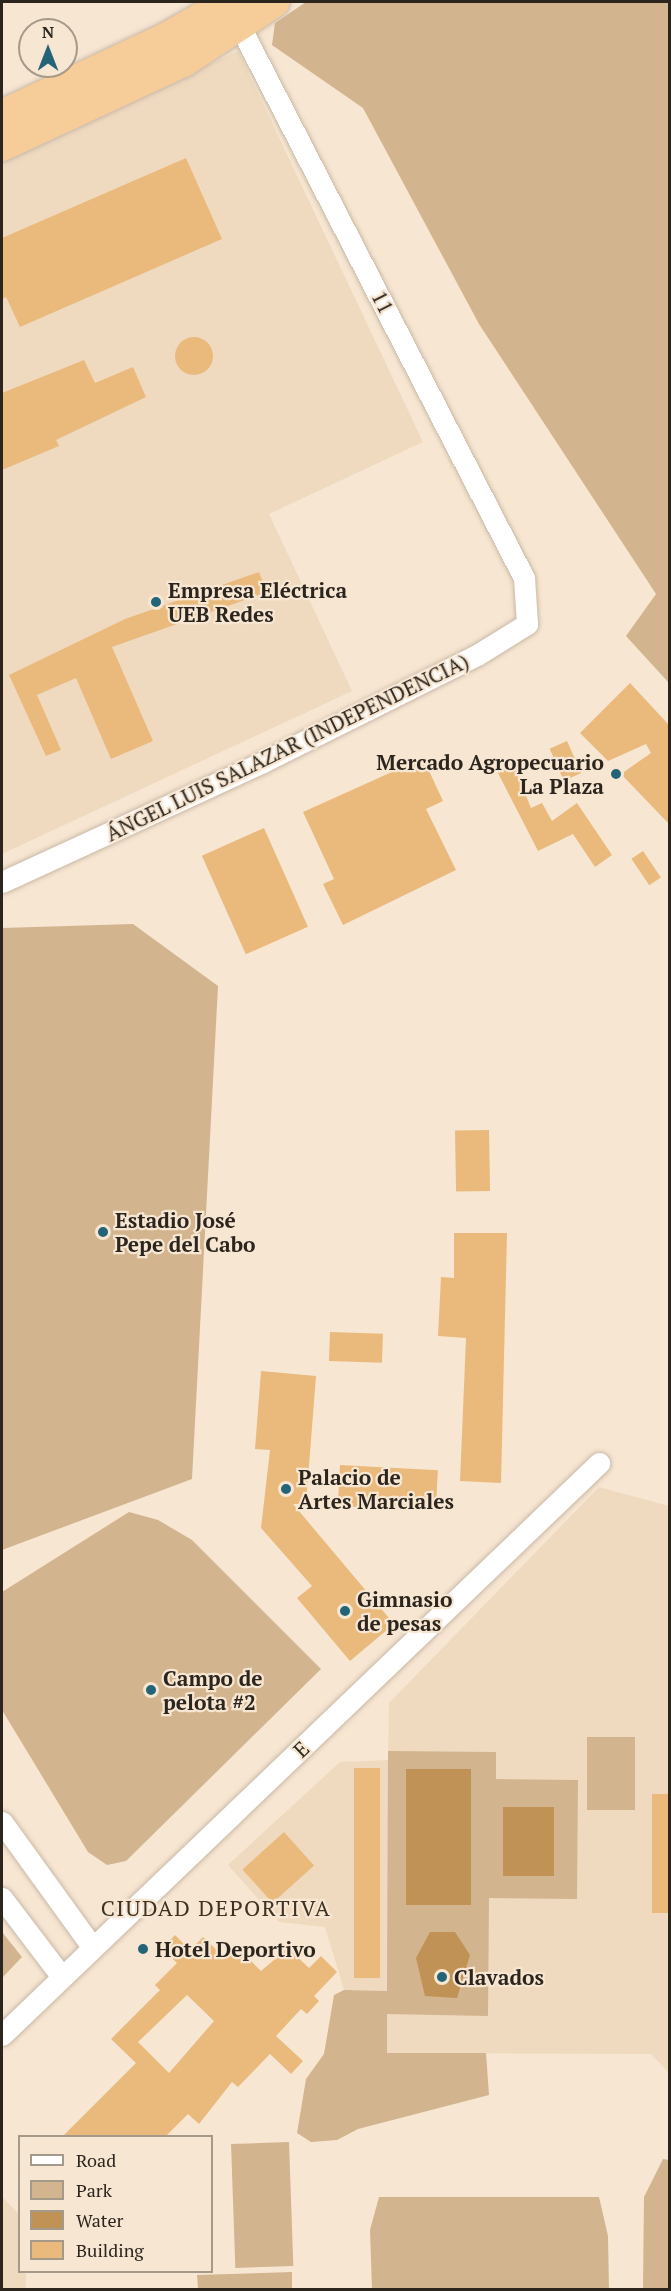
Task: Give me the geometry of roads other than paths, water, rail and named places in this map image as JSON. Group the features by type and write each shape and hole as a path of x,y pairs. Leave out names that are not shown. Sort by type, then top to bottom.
{"highway":[{"path":"2,116 233,11 273,2"},
{"path":"2,145 152,76 233,11"}],"street":[{"name":"11","path":"233,11 524,578"},
{"name":"ÁNGEL LUIS SALAZAR (INDEPENDENCIA)","path":"2,882 263,762 477,655 527,624 524,578"},
{"name":"E","path":"2,2035 599,1463"},
{"path":"2,1822 93,1948"},
{"path":"2,1898 62,1977"}],"water":[{"path":"406,1769 471,1769 471,1905 406,1905"},
{"path":"503,1807 554,1807 554,1876 503,1876"},
{"name":"Clavados","path":"430,1932 455,1932 470,1955 457,1998 425,1996 416,1958"}],"place":[{"name":"Empresa Eléctrica UEB Redes","path":"156,602"},
{"name":"Mercado Agropecuario La Plaza","path":"616,774"},
{"name":"Estadio José Pepe del Cabo","path":"103,1232"},
{"name":"Palacio de Artes Marciales","path":"286,1489"},
{"name":"Gimnasio de pesas","path":"345,1611"},
{"name":"Campo de pelota #2","path":"151,1690"},
{"name":"Hotel Deportivo","path":"143,1949"},
{"name":"Clavados","path":"442,1977"}],"district":[{"name":"CIUDAD DEPORTIVA","path":"216,1908"}]}
